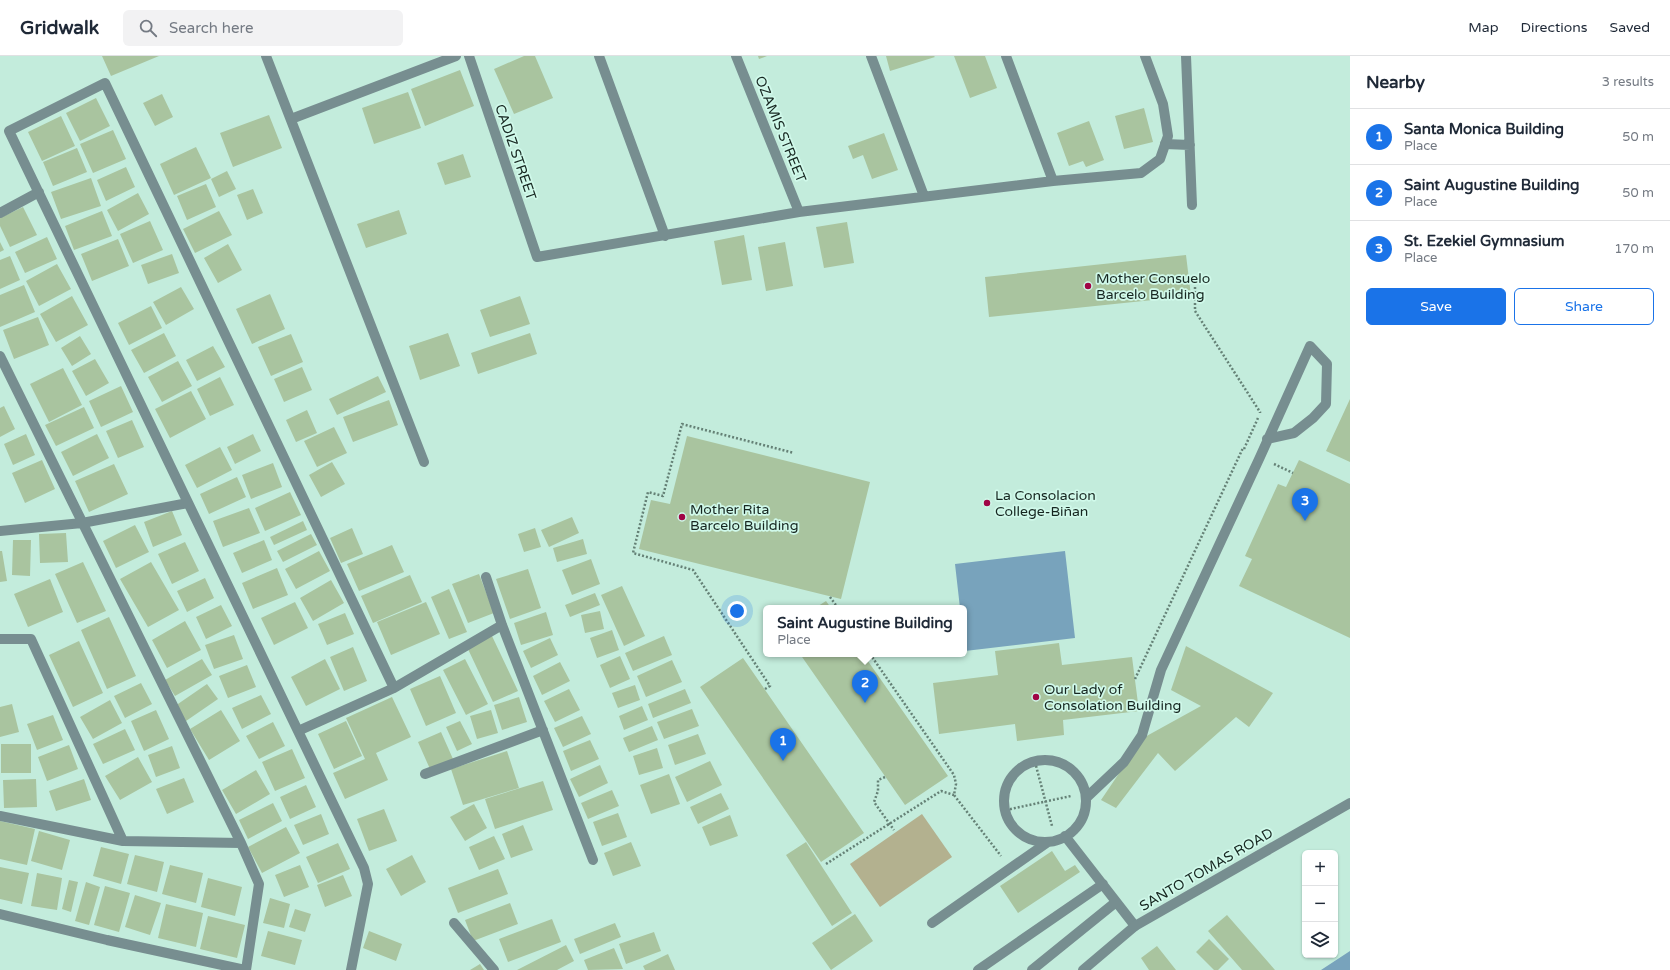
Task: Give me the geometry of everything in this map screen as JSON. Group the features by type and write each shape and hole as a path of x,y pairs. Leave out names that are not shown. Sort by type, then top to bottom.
{"street":[{"path":"266,56 424,462"},
{"path":"291,119 456,56"},
{"name":"CADIZ STREET","path":"469,56 537,257 666,236"},
{"path":"599,56 666,236 799,212 1053,180 1141,173 1160,159 1168,136 1163,104 1146,56"},
{"name":"OZAMIS STREET","path":"736,56 799,212"},
{"path":"871,56 924,196"},
{"path":"1006,56 1053,180"},
{"path":"1186,56 1192,205"},
{"path":"351,970 368,884 364,868 9,131 105,83 394,688"},
{"path":"1165,144 1190,145"},
{"path":"0,213 39,192"},
{"path":"1086,796 1124,762 1142,736 1161,670 1260,457 1267,439 1310,346 1327,364 1326,404 1313,418 1294,433 1267,439"},
{"path":"0,356 241,843 259,884 245,970 107,940 0,914"},
{"path":"0,531 82,523 188,503"},
{"path":"486,577 502,625 593,860"},
{"path":"298,731 394,688 502,625"},
{"path":"0,640 31,639 123,841"},
{"path":"425,774 543,730"},
{"path":"932,923 1010,868 1056,839 1072,833 1080,823 1085,811 1086,796 1077,775 1067,766 1042,760 1019,770 1011,779 1006,791 1004,804 1007,816 1014,827 1023,836 1035,840 1056,839 1103,884 1135,926"},
{"name":"SANTO TOMAS ROAD","path":"1083,970 1135,926 1350,803"},
{"path":"0,816 123,841 241,843"},
{"path":"978,970 1103,884"},
{"path":"1032,970 1116,902"},
{"path":"454,923 494,970"}],"path":[{"path":"1135,679 1260,412 1195,311 1195,287"},
{"path":"765,689 770,686 693,570 633,553 648,492 663,496 682,424 794,453"},
{"path":"1243,448 1293,473"},
{"path":"830,597 836,605"},
{"path":"872,657 954,775 956,784 954,795"},
{"path":"1035,762 1056,839"},
{"path":"885,777 878,780 878,791 874,802 894,830"},
{"path":"826,864 941,792 954,795 1010,868"},
{"path":"1006,810 1086,796"}],"shaded area":[{"path":"922,814 952,857 880,907 850,864"}],"water":[{"path":"1065,551 1075,638 967,651 967,605 960,605 955,564"},
{"path":"1350,951 1350,970 1321,970"}],"building":[{"path":"102,56 159,56 111,76"},
{"path":"524,56 535,56 553,98 514,114 494,69"},
{"path":"758,56 767,56 759,59"},
{"path":"886,56 934,56 935,57 890,71"},
{"path":"954,56 985,56 997,88 970,98"},
{"path":"460,70 474,106 425,126 411,89"},
{"path":"408,92 421,128 374,144 362,108"},
{"path":"162,94 173,117 155,126 143,103"},
{"path":"96,98 110,126 80,141 66,113"},
{"path":"1144,108 1153,142 1124,149 1115,116"},
{"path":"269,115 282,148 233,167 220,133"},
{"path":"61,116 75,146 42,161 28,132"},
{"path":"1089,121 1104,160 1086,167 1083,161 1069,166 1057,133"},
{"path":"113,130 126,159 93,173 80,144"},
{"path":"884,133 898,170 872,179 863,155 853,159 848,146"},
{"path":"196,147 211,178 174,195 160,164"},
{"path":"77,148 87,172 53,186 43,162"},
{"path":"463,154 471,177 445,185 437,163"},
{"path":"126,167 135,187 106,201 97,180"},
{"path":"227,171 236,189 219,197 211,179"},
{"path":"91,178 101,206 61,219 51,192"},
{"path":"206,184 216,207 187,220 177,196"},
{"path":"253,189 263,213 247,220 237,195"},
{"path":"138,193 149,214 118,231 107,210"},
{"path":"23,207 37,235 10,247 0,226 0,218"},
{"path":"399,210 407,234 366,248 357,224"},
{"path":"102,211 112,236 74,250 65,226"},
{"path":"219,211 232,235 195,253 183,229"},
{"path":"150,221 163,250 133,263 120,234"},
{"path":"847,222 854,263 824,268 816,227"},
{"path":"744,235 752,280 722,285 714,241"},
{"path":"47,237 57,259 25,273 15,252"},
{"path":"118,239 129,266 92,281 81,254"},
{"path":"0,242 4,250 0,252"},
{"path":"785,242 793,286 766,291 758,247"},
{"path":"228,244 242,270 218,283 204,258"},
{"path":"172,254 179,273 148,284 141,265"},
{"name":"Mother Consuelo Barcelo Building","path":"1186,255 1191,296 989,317 985,277"},
{"path":"10,256 20,280 0,289 0,260"},
{"path":"57,264 71,289 39,306 26,281"},
{"path":"24,285 35,312 0,327 0,295"},
{"path":"181,287 194,309 166,325 153,302"},
{"path":"270,294 285,329 252,344 236,309"},
{"path":"72,296 88,325 56,342 40,314"},
{"path":"520,296 530,324 490,337 480,310"},
{"path":"151,306 162,328 129,345 118,323"},
{"path":"38,317 49,345 14,359 3,330"},
{"path":"164,333 176,356 144,373 131,350"},
{"path":"448,333 460,366 420,380 409,346"},
{"path":"530,333 537,354 478,374 471,353"},
{"path":"291,334 303,362 271,376 258,347"},
{"path":"80,336 91,354 72,366 61,348"},
{"path":"213,346 225,367 197,381 186,360"},
{"path":"95,359 109,383 86,396 72,371"},
{"path":"178,361 192,386 162,402 148,377"},
{"path":"302,367 312,390 284,402 274,379"},
{"path":"63,368 82,405 49,422 30,384"},
{"path":"378,376 386,392 337,415 329,399"},
{"path":"220,377 234,405 210,416 197,389"},
{"path":"121,386 133,412 101,427 89,401"},
{"path":"191,391 206,419 170,438 155,409"},
{"path":"1350,399 1350,462 1326,451"},
{"path":"389,400 398,425 353,442 343,417"},
{"path":"4,406 15,429 0,437 0,408"},
{"path":"84,407 94,428 56,446 45,425"},
{"path":"307,410 317,433 296,442 286,420"},
{"path":"132,420 144,447 118,458 106,431"},
{"path":"334,427 347,453 317,467 304,441"},
{"path":"26,434 35,455 13,465 4,444"},
{"path":"97,434 109,458 73,476 61,452"},
{"path":"253,434 261,451 235,464 227,447"},
{"name":"Mother Rita Barcelo Building","path":"687,436 870,482 841,599 639,549 651,500 670,504"},
{"path":"220,447 232,470 197,488 185,465"},
{"path":"42,460 55,489 25,503 12,473"},
{"path":"1299,460 1350,484 1350,638 1239,586 1252,559 1245,556 1278,484 1286,487"},
{"path":"332,462 345,484 321,497 309,475"},
{"path":"273,463 282,487 251,499 242,475"},
{"path":"114,464 128,494 89,512 75,481"},
{"path":"237,477 246,497 209,514 200,494"},
{"path":"290,492 301,515 265,531 255,508"},
{"path":"249,508 260,533 223,547 213,521"},
{"path":"172,511 182,535 153,547 144,522"},
{"path":"572,517 579,533 549,547 541,530"},
{"path":"303,521 307,530 274,545 270,537"},
{"path":"135,525 149,552 116,568 103,541"},
{"path":"352,528 363,554 341,563 330,538"},
{"path":"535,528 541,547 524,552 518,534"},
{"path":"66,533 68,562 40,563 39,534"},
{"path":"311,534 317,545 283,562 277,551"},
{"path":"583,539 587,554 557,562 553,548"},
{"path":"13,540 31,540 30,576 12,575"},
{"path":"264,540 272,560 242,573 233,553"},
{"path":"185,542 199,571 172,584 158,554"},
{"path":"392,545 404,572 359,591 347,564"},
{"path":"0,551 2,551 7,581 0,582"},
{"path":"319,551 330,571 296,589 285,569"},
{"path":"591,559 600,584 572,595 562,570"},
{"path":"83,562 106,611 77,623 55,574"},
{"path":"151,562 179,610 148,627 120,579"},
{"path":"277,568 288,595 253,609 242,583"},
{"path":"528,569 541,608 510,619 496,579"},
{"path":"479,574 494,613 468,623 452,584"},
{"path":"410,575 422,602 373,623 361,596"},
{"path":"205,578 214,598 187,612 177,591"},
{"path":"50,579 63,612 28,627 14,594"},
{"path":"331,580 344,603 313,621 300,598"},
{"path":"622,586 645,636 624,646 601,595"},
{"path":"449,589 467,632 449,639 431,597"},
{"path":"595,593 600,605 570,617 565,605"},
{"path":"826,601 829,605 820,605"},
{"path":"295,602 308,628 274,645 261,618"},
{"path":"426,602 440,634 391,655 377,622"},
{"path":"221,605 232,626 206,639 196,617"},
{"path":"600,611 604,629 585,633 581,615"},
{"path":"546,612 553,635 521,645 514,623"},
{"path":"345,613 354,634 327,645 318,624"},
{"path":"109,617 136,676 107,689 81,630"},
{"path":"185,621 201,650 167,668 152,640"},
{"path":"612,630 619,650 597,658 590,638"},
{"path":"234,635 243,659 214,669 205,645"},
{"path":"492,636 518,691 493,702 467,647"},
{"path":"664,636 672,655 633,671 625,653"},
{"path":"550,638 558,655 531,668 523,651"},
{"path":"79,641 103,693 73,707 49,655"},
{"name":"Our Lady of Consolation Building","path":"1059,643 1062,665 1132,657 1139,711 1063,720 1064,735 1017,741 1015,724 939,734 933,683 998,675 995,651"},
{"path":"1186,646 1273,693 1249,727 1236,717 1175,771 1158,753 1116,808 1101,800 1143,738 1201,706 1171,690"},
{"path":"353,647 367,681 344,691 330,657"},
{"path":"620,656 630,679 610,688 600,665"},
{"path":"802,657 865,657 948,776 905,805"},
{"path":"743,658 864,833 821,862 700,687"},
{"path":"202,659 212,675 175,696 165,680"},
{"path":"325,659 340,689 306,706 291,677"},
{"path":"465,659 488,704 466,715 443,670"},
{"path":"672,660 682,682 646,697 637,676"},
{"path":"560,662 570,681 542,695 533,676"},
{"path":"247,665 256,687 228,698 219,676"},
{"path":"440,676 456,713 426,726 410,689"},
{"path":"141,683 152,704 125,718 114,696"},
{"path":"207,684 218,699 186,721 175,706"},
{"path":"635,685 640,700 618,708 612,693"},
{"path":"569,689 580,710 555,722 544,701"},
{"path":"685,689 691,703 653,718 648,704"},
{"path":"261,695 271,714 242,729 232,708"},
{"path":"392,697 411,737 376,753 388,780 345,799 333,773 365,759 346,718"},
{"path":"519,697 527,722 502,730 494,705"},
{"path":"110,700 122,723 93,739 80,717"},
{"path":"12,704 19,732 0,737 0,707"},
{"path":"642,706 648,720 624,730 619,716"},
{"path":"692,709 699,726 664,739 657,722"},
{"path":"156,710 169,739 144,751 131,721"},
{"path":"221,710 240,741 209,760 190,729"},
{"path":"491,710 498,733 477,739 470,716"},
{"path":"53,715 63,740 37,750 27,724"},
{"path":"582,716 591,734 563,747 554,728"},
{"path":"346,721 362,756 334,769 318,734"},
{"path":"460,721 472,744 457,751 446,727"},
{"path":"273,722 285,746 259,759 246,736"},
{"path":"652,726 658,740 629,752 623,738"},
{"path":"125,729 135,750 103,764 93,744"},
{"path":"441,732 453,759 430,769 418,742"},
{"path":"698,734 706,754 675,765 668,745"},
{"path":"590,740 599,759 571,771 563,751"},
{"path":"1,744 31,744 31,773 1,773"},
{"path":"69,745 78,769 47,781 38,757"},
{"path":"172,746 180,768 156,777 148,755"},
{"path":"657,748 663,768 639,775 633,756"},
{"path":"292,749 305,778 275,791 262,762"},
{"path":"507,751 519,788 463,805 451,769"},
{"path":"138,757 152,782 120,800 105,776"},
{"path":"710,761 722,785 687,802 675,777"},
{"path":"600,765 608,783 579,797 570,779"},
{"path":"256,770 270,794 236,814 222,790"},
{"path":"669,774 680,804 651,814 640,785"},
{"path":"184,778 194,802 167,814 156,789"},
{"path":"36,779 37,807 4,808 3,780"},
{"path":"84,779 91,800 56,811 49,791"},
{"path":"543,781 553,810 495,829 485,799"},
{"path":"306,785 316,807 290,819 280,797"},
{"path":"612,790 619,806 588,819 581,803"},
{"path":"721,793 729,809 698,824 690,807"},
{"path":"273,803 282,821 248,839 239,820"},
{"path":"474,804 487,828 465,841 450,817"},
{"path":"384,809 397,841 369,851 357,819"},
{"path":"618,813 627,837 602,846 593,822"},
{"path":"321,814 329,834 303,845 294,825"},
{"path":"730,815 738,836 710,846 702,827"},
{"path":"0,821 35,829 27,865 0,859"},
{"path":"523,825 533,850 511,858 502,834"},
{"path":"286,827 300,853 262,873 248,847"},
{"path":"39,831 70,840 62,870 31,861"},
{"path":"494,836 505,859 479,870 469,847"},
{"path":"631,842 641,866 613,876 604,853"},
{"path":"806,842 852,913 832,926 786,855"},
{"path":"338,843 350,869 318,883 306,857"},
{"path":"101,847 129,854 121,884 93,876"},
{"path":"1052,851 1065,871 1075,865 1080,872 1018,913 1000,886"},
{"path":"135,855 164,862 157,892 127,884"},
{"path":"412,855 426,882 401,896 386,869"},
{"path":"170,865 203,873 196,903 162,894"},
{"path":"300,865 309,887 284,897 275,875"},
{"path":"0,867 29,873 22,904 0,899"},
{"path":"498,869 508,894 458,913 448,888"},
{"path":"37,873 62,878 57,910 31,906"},
{"path":"343,875 352,896 325,907 317,885"},
{"path":"208,878 242,887 235,916 201,907"},
{"path":"69,880 78,882 71,912 62,909"},
{"path":"86,882 100,887 89,925 75,921"},
{"path":"105,886 130,893 119,932 94,925"},
{"path":"135,895 161,903 150,935 125,927"},
{"path":"270,898 290,904 284,928 263,923"},
{"path":"510,903 518,924 473,941 465,920"},
{"path":"166,904 203,913 196,947 158,938"},
{"path":"295,909 311,914 305,932 289,927"},
{"path":"855,914 873,941 831,970 812,943"},
{"path":"1227,915 1275,970 1242,970 1208,931"},
{"path":"208,916 245,925 237,958 200,949"},
{"path":"552,919 561,942 508,962 499,939"},
{"path":"615,923 621,937 580,954 574,939"},
{"path":"268,931 302,940 295,965 261,956"},
{"path":"369,931 402,944 396,961 363,948"},
{"path":"654,932 661,951 626,964 619,944"},
{"path":"1209,939 1229,959 1218,970 1214,970 1196,952"},
{"path":"566,945 574,961 557,970 517,970"},
{"path":"1157,946 1176,970 1149,970 1141,958"},
{"path":"614,948 623,969 588,970 584,960"},
{"path":"668,954 675,970 645,970 643,966"},
{"path":"480,964 484,970 470,970"}],"place":[{"name":"Mother Consuelo Barcelo Building","path":"1088,286"},
{"name":"La Consolacion College-Biñan","path":"987,503"},
{"name":"Mother Rita Barcelo Building","path":"682,517"},
{"name":"St. Ezekiel Gymnasium","path":"1305,521"},
{"name":"Our Lady of Consolation Building","path":"1036,697"},
{"name":"Saint Augustine Building","path":"865,703"},
{"name":"Santa Monica Building","path":"783,761"}]}
